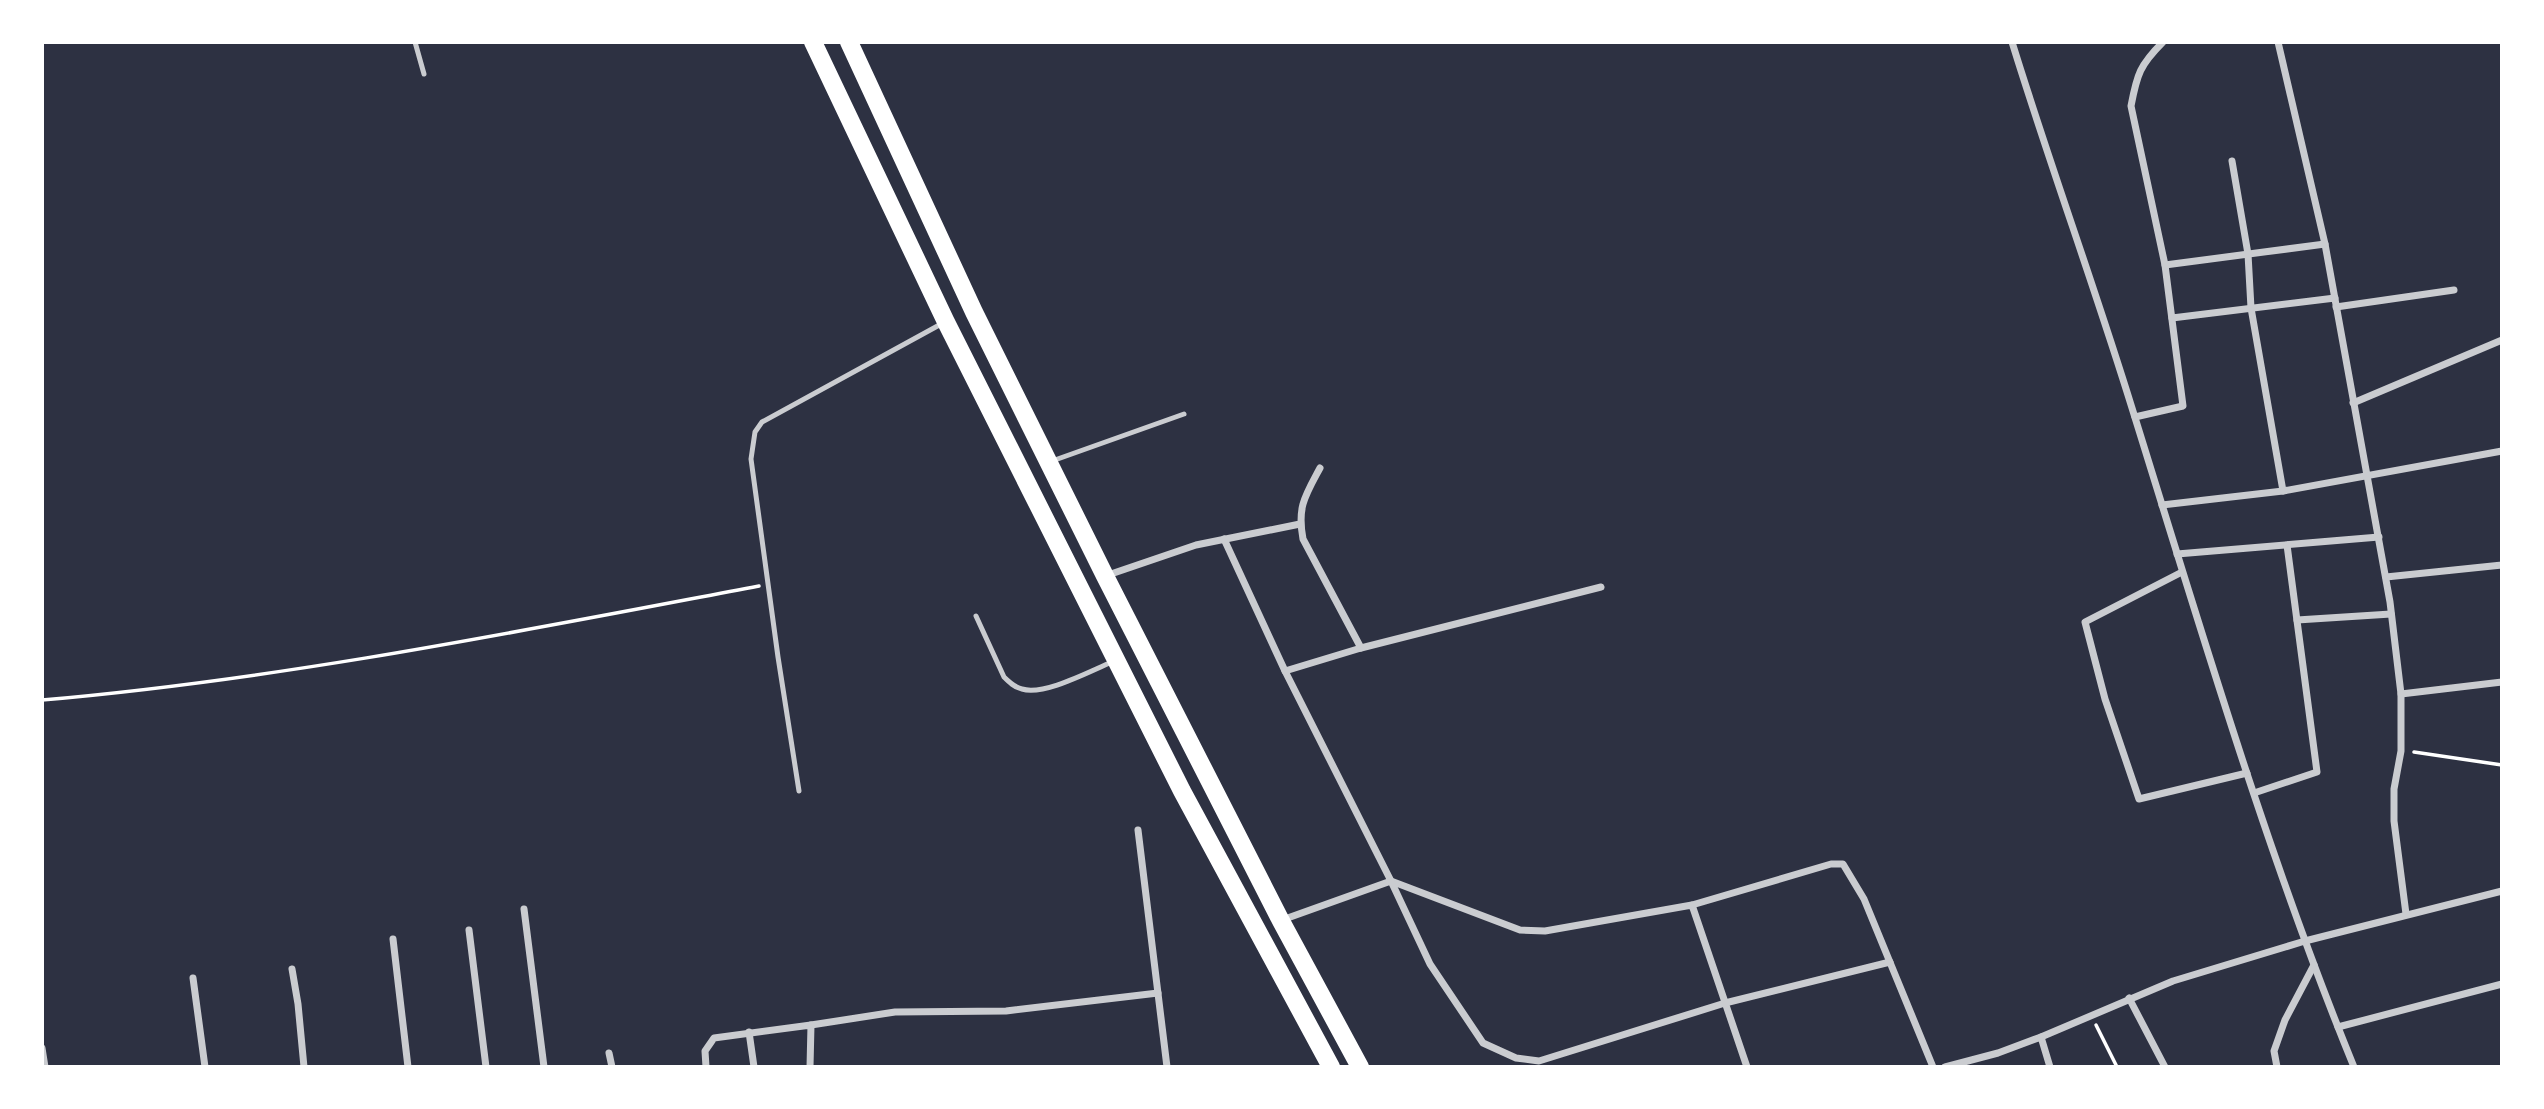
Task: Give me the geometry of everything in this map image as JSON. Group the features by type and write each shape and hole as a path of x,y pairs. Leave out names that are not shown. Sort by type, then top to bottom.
{"main road":[{"path":"813,42 946,322 1182,791 1331,1067"},
{"path":"849,42 974,312 1105,576 1281,921 1360,1067"}],"street":[{"path":"2012,42 2135,417 2247,773 2305,942 2354,1067"},
{"path":"2135,417 2183,406 2165,265 2131,106 2135,83 2144,61 2163,42"},
{"path":"2278,42 2325,244 2386,577 2401,694 2402,751 2395,789 2394,821 2406,914"},
{"path":"2232,161 2248,254 2251,308 2283,491"},
{"path":"2165,265 2325,244"},
{"path":"2336,307 2454,290"},
{"path":"2172,318 2335,298"},
{"path":"2353,404 2502,340"},
{"path":"2162,505 2283,491 2502,451"},
{"path":"1320,468 1301,502 1300,524 1303,539 1361,648"},
{"path":"1105,576 1196,545 1300,524"},
{"path":"2177,554 2379,537"},
{"path":"1224,539 1285,671 1430,964 1483,1043 1516,1058 1539,1061 1725,1003 1890,961"},
{"path":"2254,793 2318,772 2287,545"},
{"path":"2386,577 2502,565"},
{"path":"2182,572 2085,622 2105,699 2139,799 2247,773"},
{"path":"1285,671 1361,648 1601,587"},
{"path":"2297,620 2391,614"},
{"path":"2401,694 2502,682"},
{"path":"1138,830 1167,1067"},
{"path":"1281,921 1391,881 1520,930 1545,931 1692,905 1831,864 1843,864 1864,899 1933,1067"},
{"path":"1945,1067 1998,1053 2041,1037 2173,981 2406,914 2502,891"},
{"path":"1692,905 1747,1067"},
{"path":"524,909 544,1067"},
{"path":"469,930 486,1067"},
{"path":"393,939 408,1067"},
{"path":"2277,1067 2274,1051 2285,1020 2314,965"},
{"path":"292,969 304,1067"},
{"path":"193,978 205,1067"},
{"path":"2338,1027 2502,984"},
{"path":"706,1067 705,1051 714,1038 749,1032 895,1012 1006,1011 1158,993"},
{"path":"2129,998 2165,1067"},
{"path":"810,1067 811,1025"},
{"path":"749,1032 754,1067"},
{"path":"2041,1037 2050,1067"},
{"path":"42,1048 45,1067"},
{"path":"609,1052 612,1067"}],"lane":[{"path":"415,42 424,74"},
{"path":"799,791 768,584 751,443 762,422 946,322"},
{"path":"1049,463 1184,414"},
{"path":"976,616 1004,677 1023,690 1049,687 1118,660"}],"path":[{"path":"42,700 111,694 335,662 502,635 768,584"},
{"path":"2402,751 2502,765"},
{"path":"2092,1017 2117,1067"}]}
